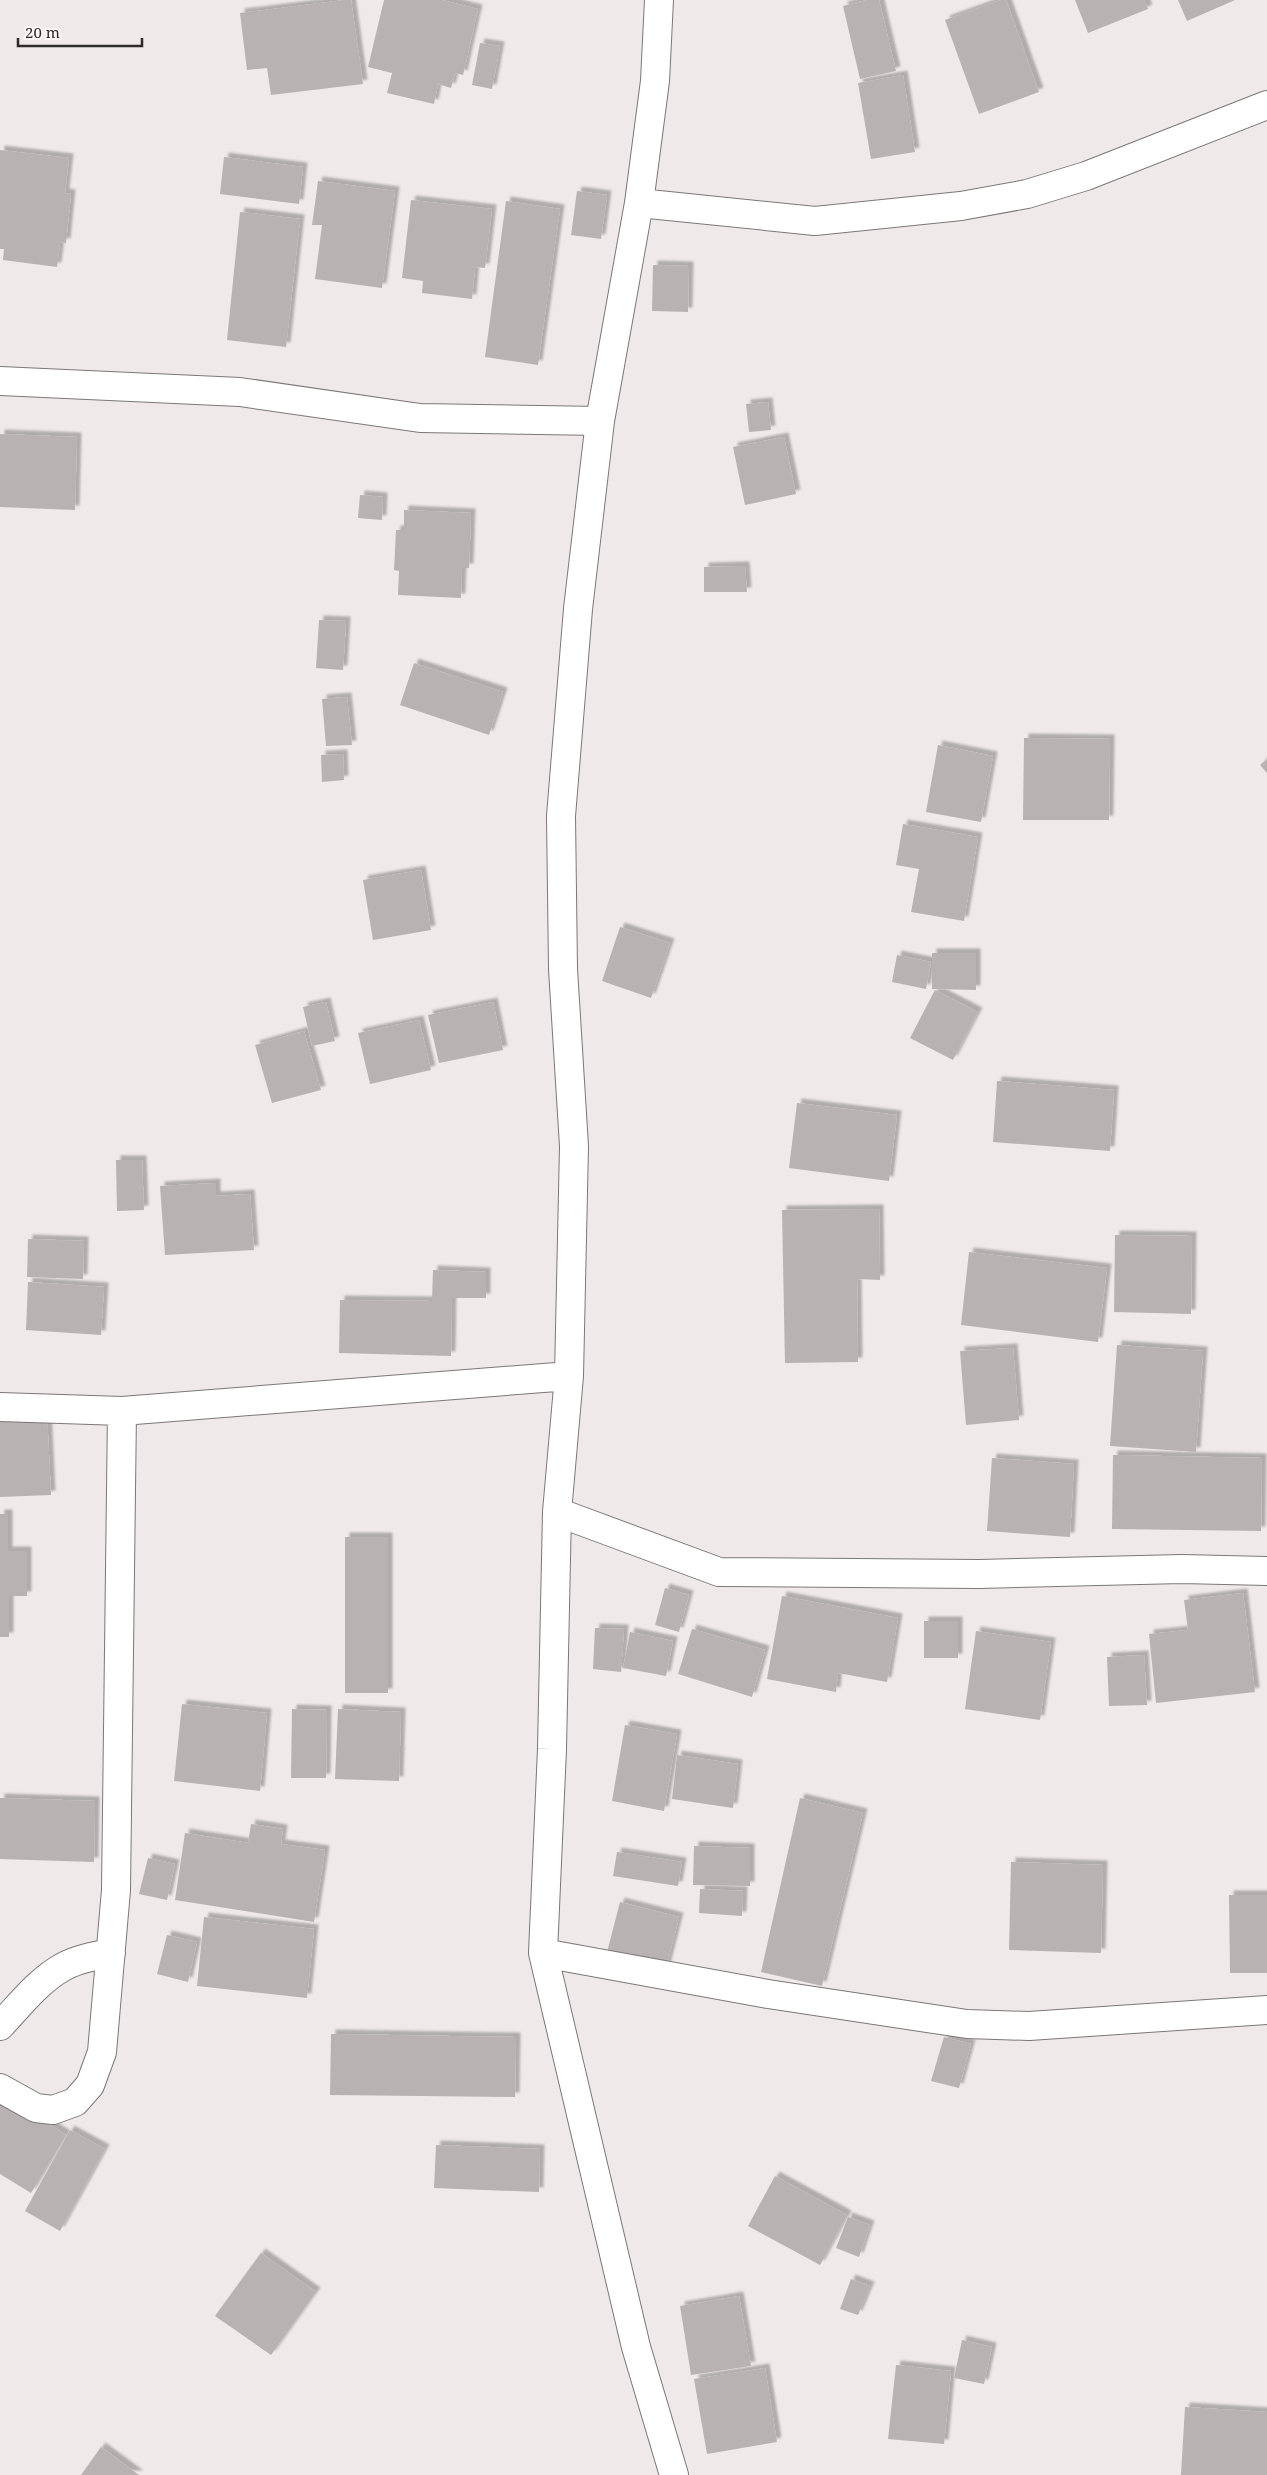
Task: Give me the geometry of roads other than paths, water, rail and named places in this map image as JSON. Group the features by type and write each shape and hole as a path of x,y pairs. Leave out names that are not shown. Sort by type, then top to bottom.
{"street":[{"path":"659,0 655,82 639,204 600,421 578,609 561,816 563,969 574,1146 569,1376 557,1512 552,1749 544,1953 636,2347 674,2475"},
{"path":"639,204 816,221 961,206 1027,194 1086,176 1267,105"},
{"path":"0,381 240,392 420,418 600,421"},
{"path":"0,1407 122,1411 569,1376"},
{"path":"0,2088 36,2108 53,2110 75,2102 90,2085 102,2052 116,1890 122,1411"},
{"path":"557,1512 719,1572 979,1574 1182,1569 1267,1571"},
{"path":"0,2026 42,1983 62,1968 80,1960 111,1953"},
{"path":"544,1953 768,1994 967,2024 1029,2026 1267,2010"}]}
